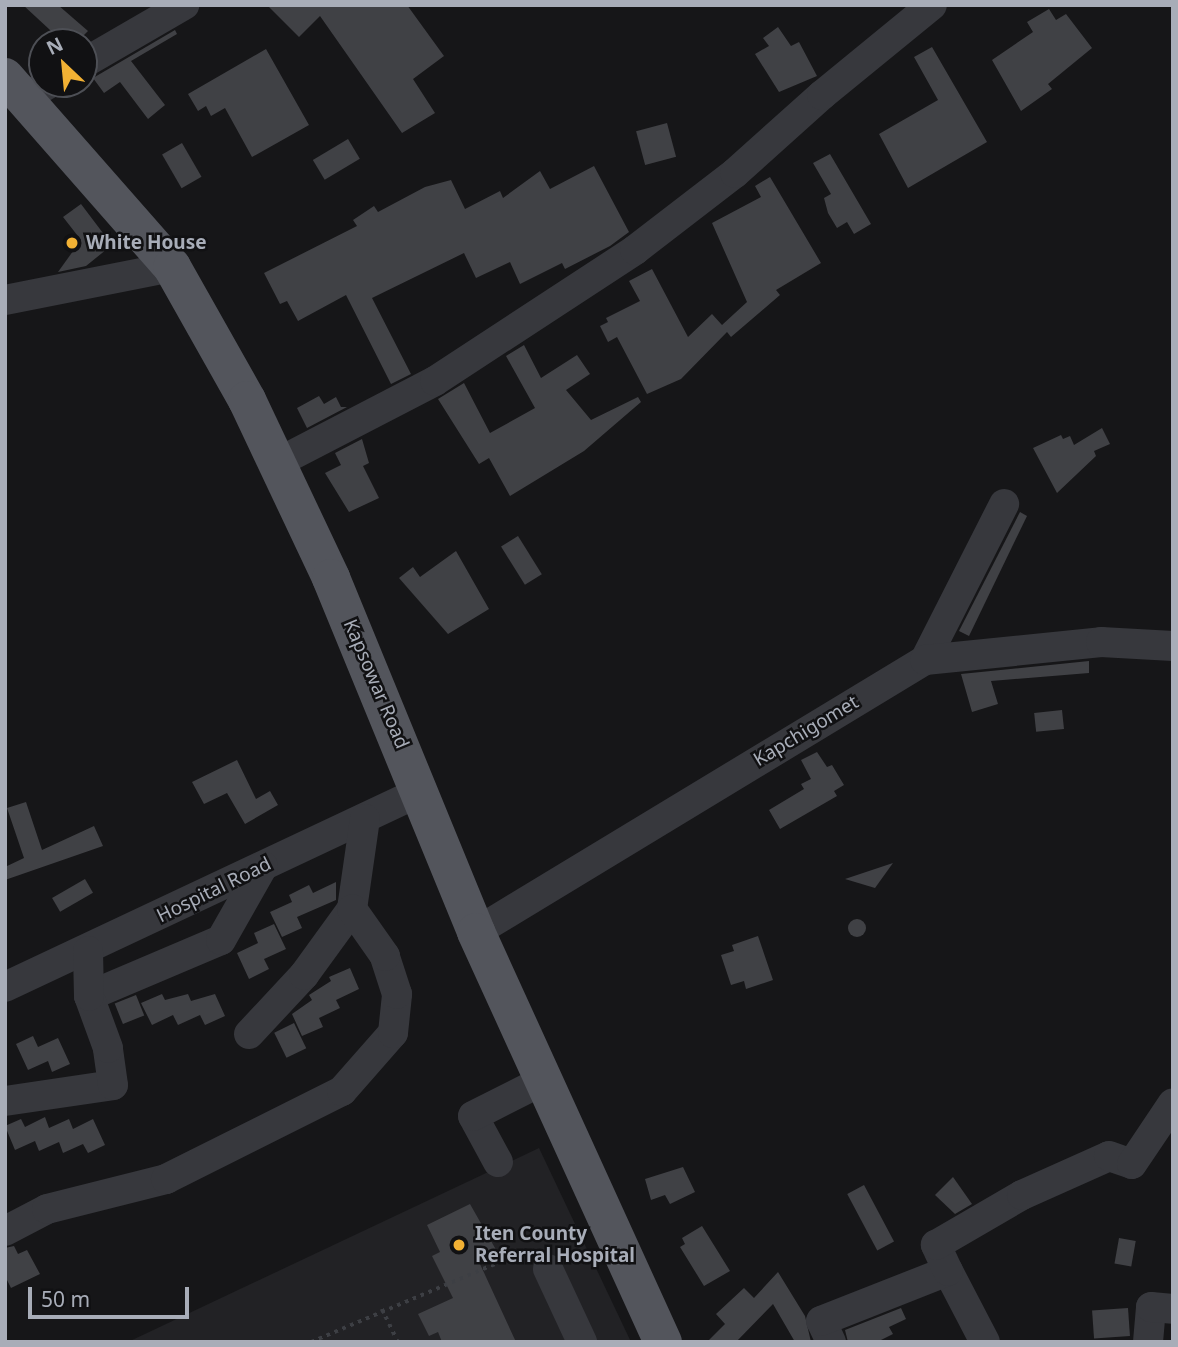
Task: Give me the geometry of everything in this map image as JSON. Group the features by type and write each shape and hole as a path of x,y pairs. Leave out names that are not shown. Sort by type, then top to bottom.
{"main road":[{"name":"Kapsowar Road","path":"26,86 172,267 247,400 331,578 421,791 476,932 663,1342"}],"street":[{"path":"98,55 184,5"},
{"path":"275,464 435,381 635,250 735,173 822,95 932,5"},
{"path":"5,300 172,267"},
{"path":"925,660 1004,504"},
{"name":"Kapchigomet","path":"476,932 925,660 1101,642 1173,646"},
{"name":"Hospital Road","path":"5,987 88,951 421,791"},
{"path":"249,1034 304,975 352,909 365,819"},
{"path":"89,996 221,940 263,866"},
{"path":"5,1231 47,1209 166,1178 342,1091 393,1033 397,994 385,956 352,909"},
{"path":"5,1101 113,1085 108,1048 89,996 88,951"},
{"path":"498,1162 473,1116 544,1080"},
{"path":"985,1342 936,1245 1022,1195 1109,1156 1132,1164 1173,1103"},
{"path":"548,1269 582,1342"},
{"path":"831,1342 821,1321 948,1271"},
{"path":"1148,1342 1151,1307 1173,1309"}],"path":[{"path":"311,1342 497,1264"},
{"path":"382,1310 398,1342"}],"shaded area":[{"name":"Iten County Referral Hospital","path":"539,1148 631,1342 128,1342"}],"building":[{"path":"23,5 58,5 85,28 48,28"},
{"path":"267,5 407,5 444,56 413,79 435,113 402,133 320,16 299,37"},
{"path":"1049,9 1056,20 1066,14 1092,48 1048,84 1052,89 1021,111 992,60 1033,32 1027,22"},
{"path":"778,27 791,46 799,42 817,76 779,92 755,54 769,46 763,38"},
{"path":"175,30 177,34 131,61 165,105 148,119 120,82 104,93 98,85 98,75"},
{"path":"932,47 987,142 908,188 879,134 938,100 914,57"},
{"path":"266,49 309,125 252,157 225,108 211,116 206,106 198,111 188,94"},
{"path":"667,123 676,157 645,165 636,131"},
{"path":"348,139 360,159 325,180 313,160"},
{"path":"182,143 202,177 182,188 162,154"},
{"path":"830,154 871,224 854,234 847,222 837,228 828,213 824,198 831,194 813,163"},
{"path":"594,166 629,232 610,246 565,269 562,263 520,284 510,262 476,278 464,253 372,298 411,374 391,384 346,295 298,321 287,301 280,304 264,273 357,226 353,220 374,206 378,212 425,187 451,180 465,209 500,191 503,198 540,171 550,189"},
{"path":"770,177 821,263 776,290 780,295 731,337 727,332 681,379 647,394 617,337 608,342 600,326 608,322 606,318 640,301 629,281 652,269 688,337 712,314 722,325 747,302 712,223 761,197 755,186"},
{"path":"81,204 112,245 86,266 58,272 81,240 63,217"},
{"path":"524,345 541,378 577,355 590,374 566,390 591,420 638,397 641,402 584,451 510,496 489,458 479,464 438,399 464,383 490,433 535,408 506,356"},
{"path":"319,396 324,404 336,397 341,407 347,407 307,428 297,408"},
{"path":"1102,428 1110,444 1094,451 1096,456 1057,493 1033,448 1061,435 1063,439 1070,436 1074,445"},
{"path":"362,439 369,463 363,466 379,498 349,512 325,473 341,465 335,453"},
{"path":"1020,512 1027,516 969,636 959,631"},
{"path":"518,536 542,574 525,585 501,547"},
{"path":"456,551 489,609 448,634 399,578 413,567 420,577"},
{"path":"1089,661 1089,673 991,681 998,704 972,712 961,674"},
{"path":"1062,710 1064,729 1036,732 1034,713"},
{"path":"817,752 827,767 832,765 844,785 834,791 837,796 780,829 769,810 804,789 801,784 811,779 801,760"},
{"path":"237,760 256,799 270,791 278,805 245,824 227,793 204,804 192,782"},
{"path":"26,802 42,850 94,826 103,846 5,880 5,867 24,858 7,808"},
{"path":"893,863 875,888 845,879"},
{"path":"85,879 93,893 60,912 52,898"},
{"path":"336,882 336,900 297,917 302,928 282,937 270,912 292,902 289,895 309,885 313,893"},
{"path":"853,919 861,919 866,928 864,935 853,937 848,932 848,924"},
{"path":"274,924 286,949 264,959 269,969 249,979 237,953 258,943 254,933"},
{"path":"758,936 773,980 746,989 744,981 731,985 721,955 734,951 732,945"},
{"path":"350,968 359,989 336,1000 340,1008 319,1018 323,1027 302,1036 292,1014 312,1000 309,995 331,981 329,977"},
{"path":"162,994 165,1000 188,994 191,1001 215,994 225,1016 205,1025 200,1015 178,1025 173,1015 152,1025 141,1003"},
{"path":"136,995 144,1015 123,1024 115,1004"},
{"path":"294,1023 306,1048 287,1058 274,1033"},
{"path":"33,1036 38,1047 58,1038 70,1064 52,1072 48,1061 28,1070 16,1044"},
{"path":"45,1117 49,1128 69,1119 73,1129 93,1119 105,1145 88,1153 83,1144 63,1153 59,1142 39,1151 35,1141 15,1150 5,1126 21,1119 25,1127"},
{"path":"683,1167 695,1192 670,1204 665,1195 651,1200 645,1179"},
{"path":"953,1177 972,1204 955,1214 935,1195"},
{"path":"864,1185 894,1242 877,1250 847,1194"},
{"path":"470,1204 499,1255 480,1264 516,1342 442,1342 438,1332 429,1336 418,1314 453,1298 432,1256 440,1252 427,1225"},
{"path":"702,1226 730,1271 704,1286 680,1247 685,1244 682,1238"},
{"path":"1119,1238 1136,1241 1131,1267 1114,1264"},
{"path":"14,1246 18,1254 27,1250 40,1274 11,1288 5,1276 5,1248"},
{"path":"778,1272 805,1316 811,1342 795,1342 773,1304 736,1342 707,1342 725,1324 716,1314 744,1288 754,1298"},
{"path":"901,1308 906,1319 889,1327 893,1334 877,1342 848,1342 845,1330"},
{"path":"1128,1308 1130,1336 1094,1338 1092,1311"}],"place":[{"name":"White House","path":"72,243"},
{"name":"Iten County Referral Hospital","path":"459,1245"}]}
